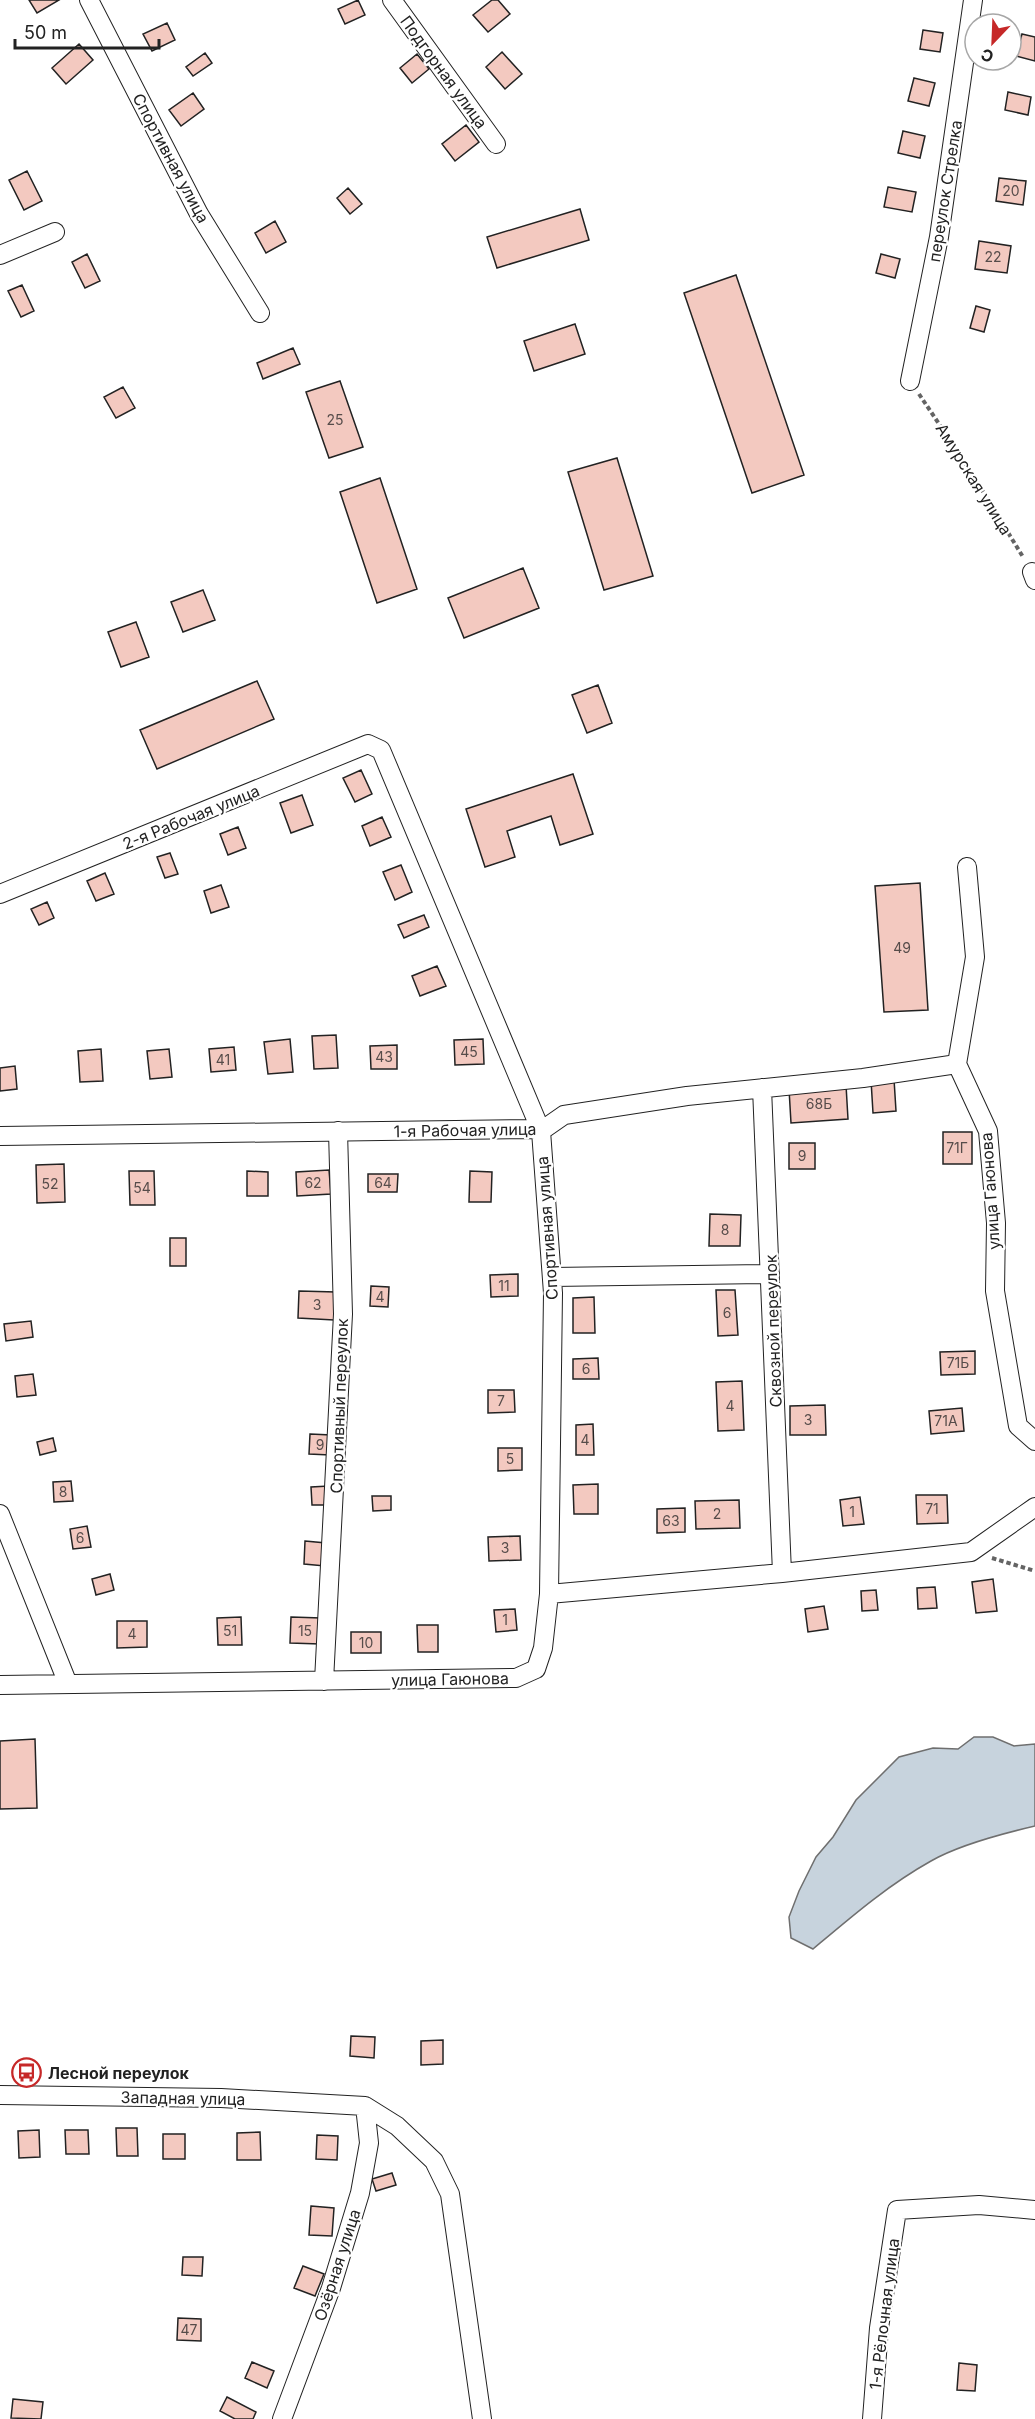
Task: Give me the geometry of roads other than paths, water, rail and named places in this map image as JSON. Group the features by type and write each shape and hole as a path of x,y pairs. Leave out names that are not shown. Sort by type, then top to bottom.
{"street":[{"name":"Спортивная улица","path":"89,0 199,214 260,313"},
{"name":"Подгорная улица","path":"392,0 496,144"},
{"name":"переулок Стрелка","path":"910,381 939,237 973,0"},
{"path":"0,255 55,232"},
{"name":"2-я Рабочая улица","path":"0,894 368,744 381,750"},
{"name":"Спортивная улица","path":"381,750 540,1131 552,1277 549,1594"},
{"path":"957,1064 975,957 967,867"},
{"name":"1-я Рабочая улица","path":"0,1136 530,1129 540,1131 564,1115 687,1095 957,1064"},
{"name":"улица Гаюнова","path":"957,1064 988,1131 996,1223 995,1291 1018,1426 1035,1441"},
{"name":"Сквозной переулок","path":"762,1088 782,1573"},
{"name":"Спортивный переулок","path":"324,1681 344,1314 338,1131"},
{"path":"552,1277 770,1275"},
{"path":"549,1594 782,1573 971,1552 1035,1507"},
{"path":"0,1514 68,1684"},
{"name":"улица Гаюнова","path":"0,1685 516,1678 536,1669 543,1648 549,1594"},
{"name":"Западная улица","path":"0,2095 221,2098 365,2106"},
{"path":"365,2106 397,2126 434,2161 450,2194 482,2419"},
{"name":"Озёрная улица","path":"282,2419 331,2288 360,2193 369,2143 365,2106"},
{"name":"1-я Рёлочная улица","path":"872,2419 879,2328 897,2210 979,2205 1035,2210"}],"place":[{"name":"Лесной переулок","path":"27,2073"}]}
